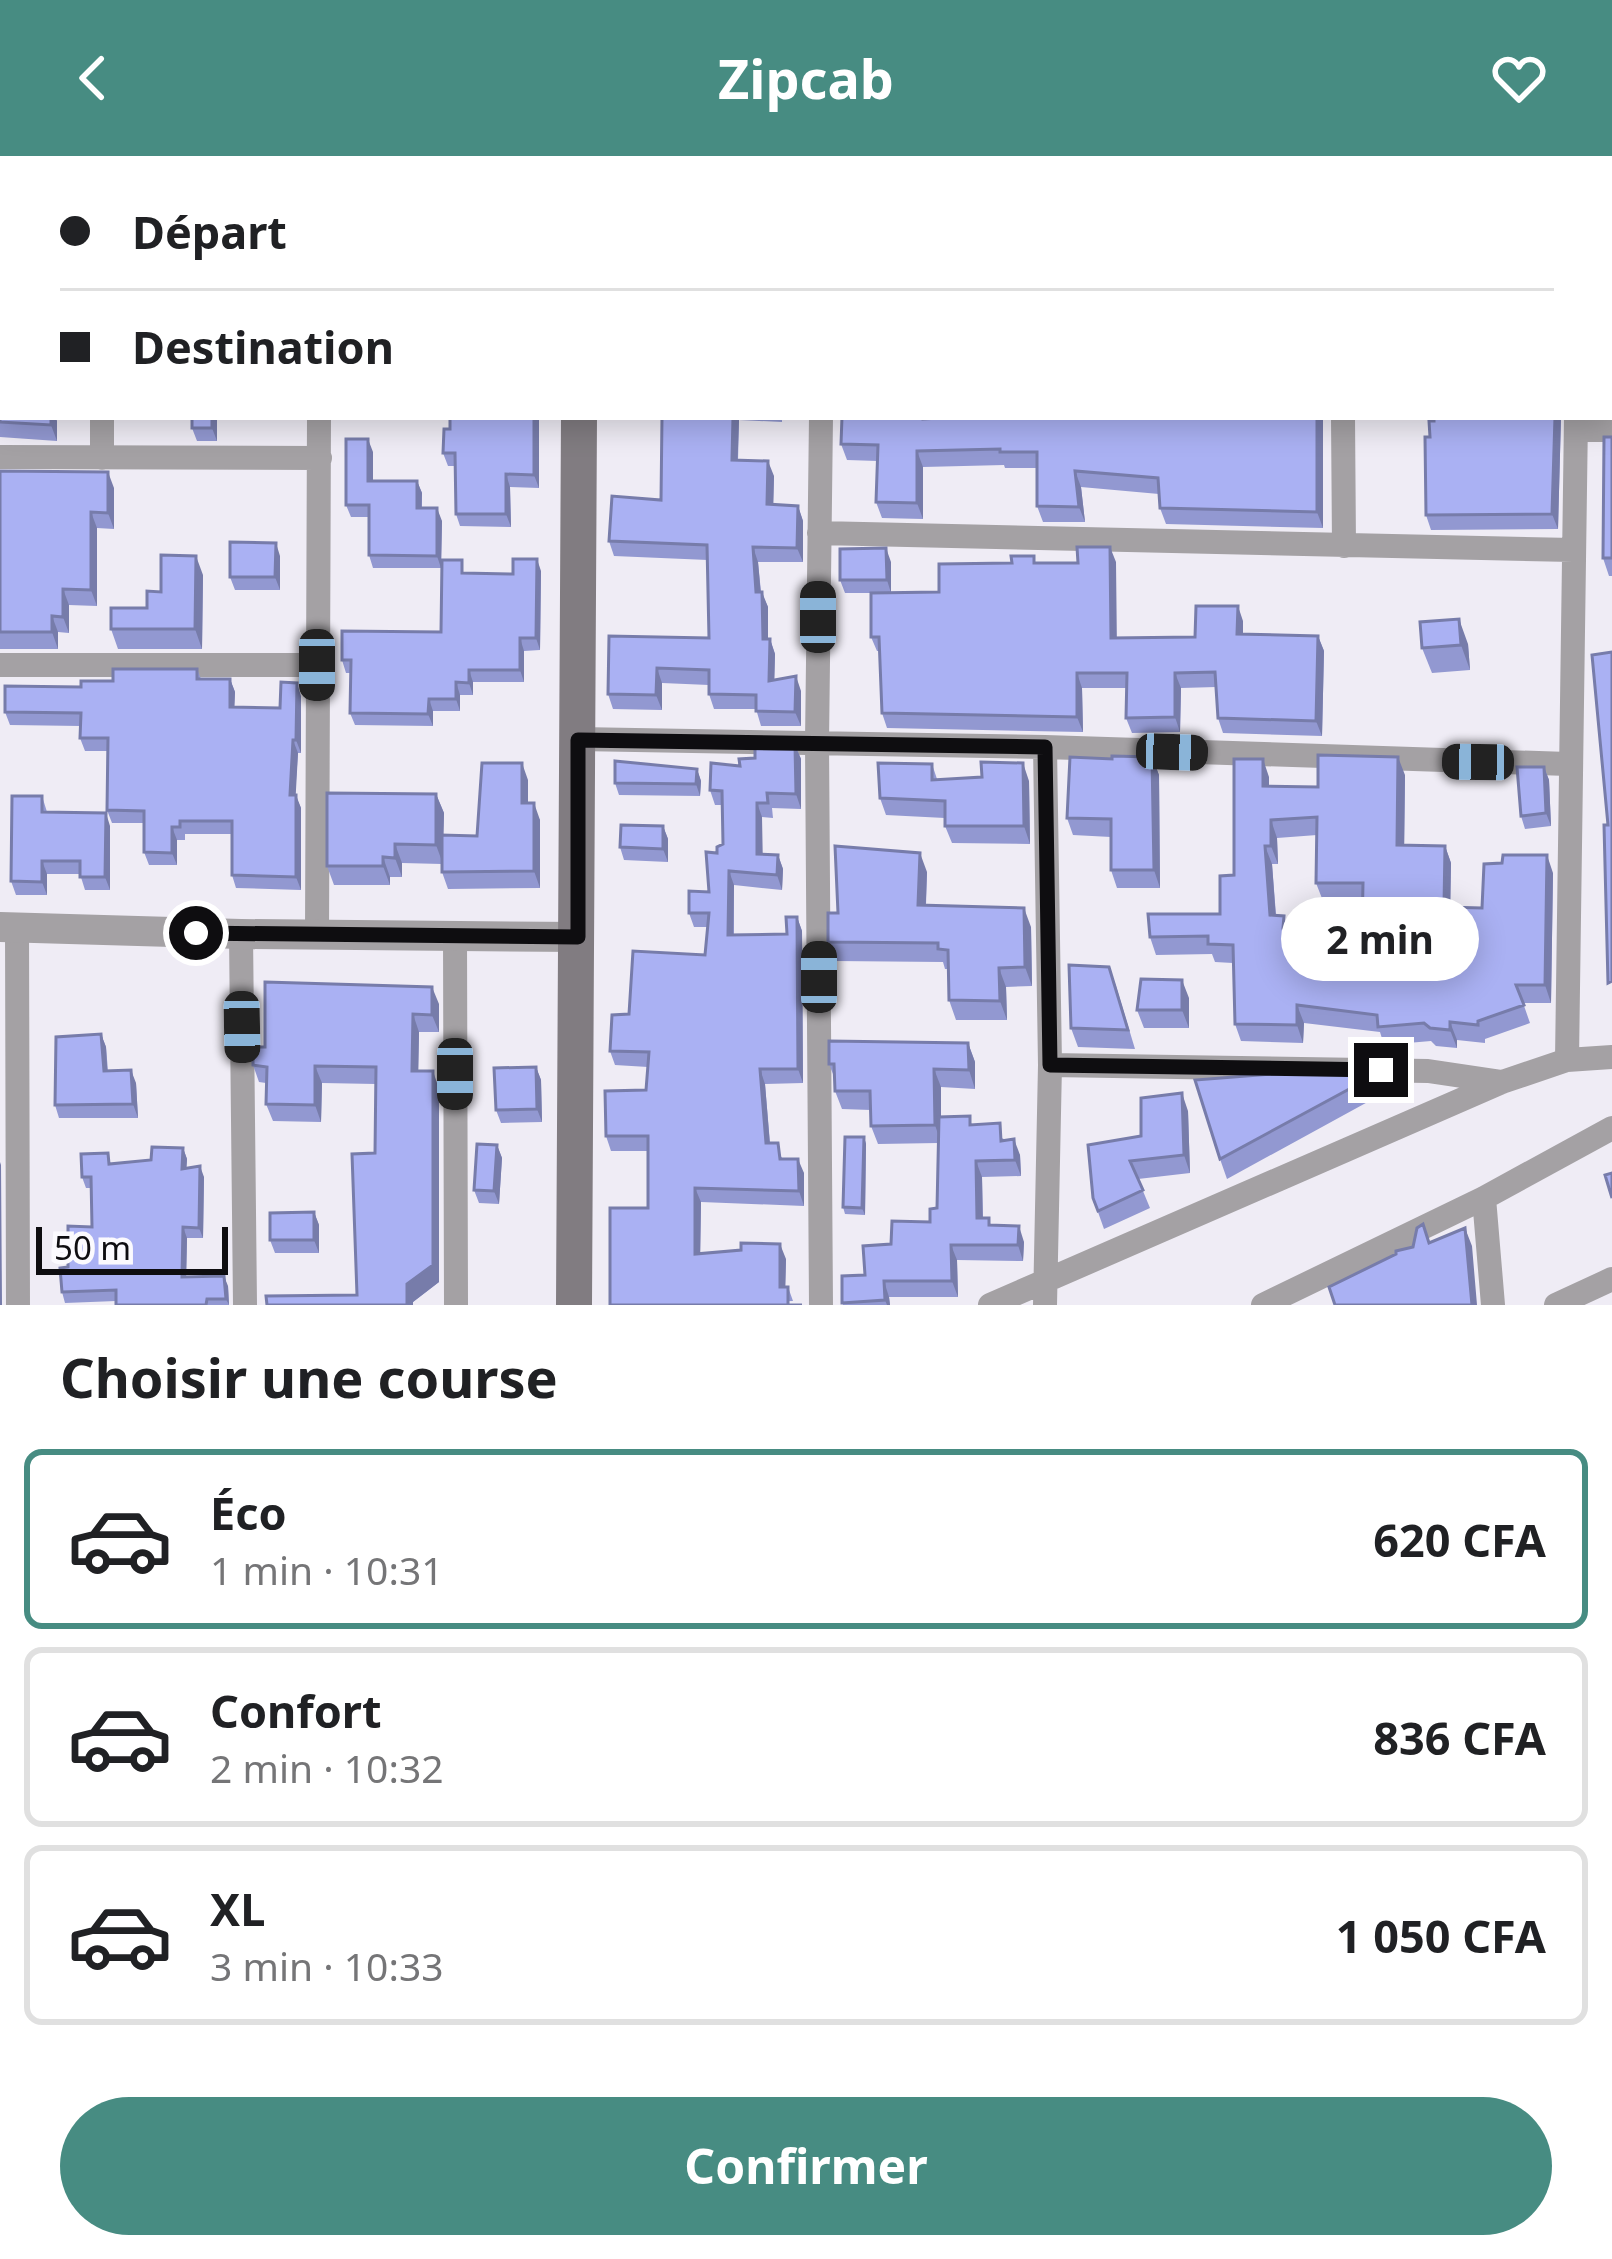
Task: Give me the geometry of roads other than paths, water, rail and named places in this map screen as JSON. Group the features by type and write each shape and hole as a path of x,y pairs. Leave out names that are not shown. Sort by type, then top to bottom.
{"main road":[{"path":"574,1305 579,420"}],"street":[{"path":"102,420 102,458"},
{"path":"317,935 319,420"},
{"path":"821,420 817,742 821,1305"},
{"path":"1343,420 1344,546"},
{"path":"1567,1060 1576,424 1612,430"},
{"path":"0,457 320,458"},
{"path":"819,533 1574,550"},
{"path":"0,665 317,665"},
{"path":"578,740 1045,747 1568,764"},
{"path":"1045,747 1050,1065 1045,1293"},
{"path":"18,1305 9,1202 8,927 578,937"},
{"path":"241,934 245,1305"},
{"path":"455,936 456,1305"},
{"path":"990,1305 1045,1293 1502,1082 1567,1060 1612,1057"},
{"path":"1050,1065 1428,1071 1502,1082"},
{"path":"1263,1305 1484,1198 1612,1128"},
{"path":"1484,1198 1492,1305"},
{"path":"1556,1305 1612,1279"}]}
